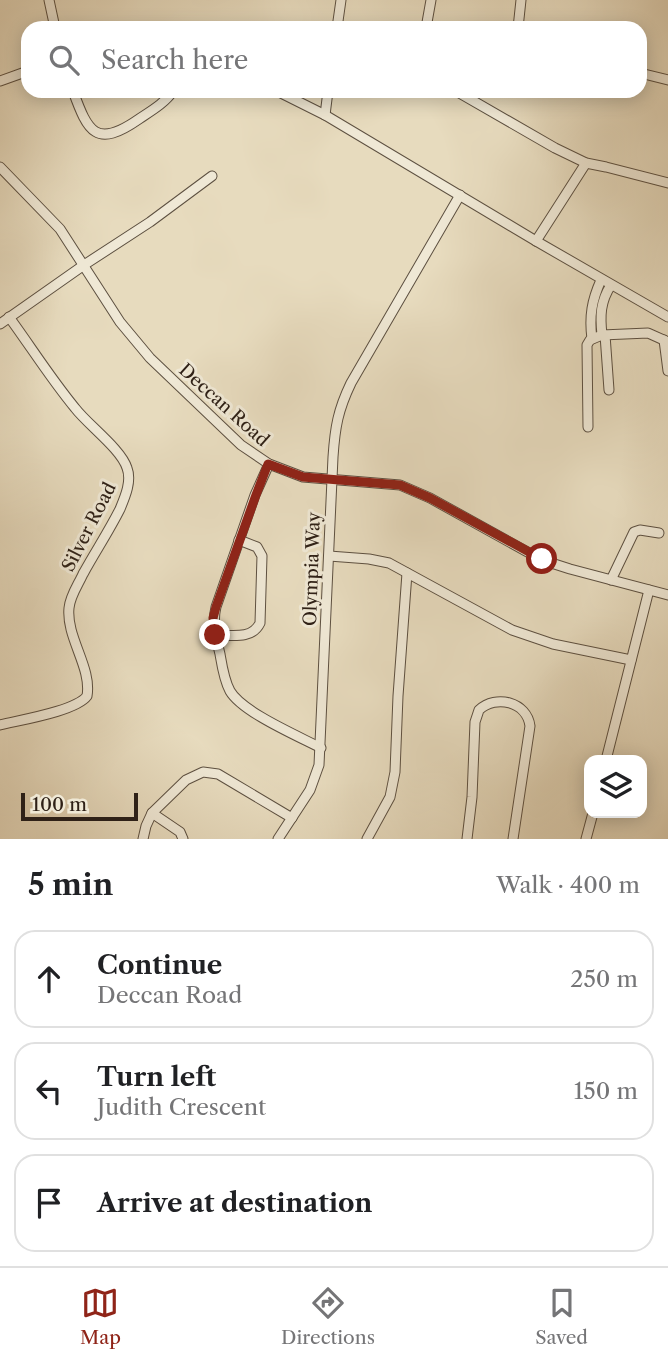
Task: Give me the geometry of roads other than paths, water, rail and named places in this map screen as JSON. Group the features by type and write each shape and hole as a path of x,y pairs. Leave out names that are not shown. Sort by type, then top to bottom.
{"street":[{"path":"49,0 54,21"},
{"path":"338,21 341,0"},
{"path":"427,21 431,0"},
{"path":"519,21 521,0"},
{"path":"0,81 21,74"},
{"path":"647,75 668,80"},
{"path":"76,98 86,124 96,132 108,134 127,128 168,98"},
{"path":"291,98 325,115 668,317"},
{"path":"325,115 327,98"},
{"path":"468,98 586,163 668,183"},
{"path":"536,241 586,163"},
{"name":"Deccan Road","path":"0,167 60,229 120,322 136,342 241,445 268,464 303,477 400,485 430,498 542,559 668,595"},
{"path":"0,324 150,222 212,176"},
{"name":"Olympia Way","path":"278,839 315,779 319,765 334,436 341,403 460,195"},
{"path":"592,339 590,315 601,279"},
{"path":"609,390 600,314 603,300 611,285"},
{"name":"Silver Road","path":"0,725 66,708 78,704 87,696 87,681 72,632 69,607 76,588 120,508 129,478 125,462 76,410 9,317"},
{"path":"588,427 587,345 592,339 603,335 648,333 666,341 668,371"},
{"path":"268,464 213,618 215,635 229,690 237,701 321,748"},
{"path":"611,580 634,532 640,530 659,533"},
{"path":"215,635 251,634 260,623 262,556 257,547 239,540"},
{"path":"329,556 381,561 430,584 512,630 553,644 631,660"},
{"path":"371,838 390,796 395,772 407,573"},
{"path":"607,755 649,590"},
{"path":"467,839 478,710 488,703 504,702 526,713 530,726 513,839"},
{"path":"143,839 152,813 192,776 203,772 218,774 292,818"},
{"path":"152,813 180,832 183,839"},
{"path":"586,839 592,818"}]}
